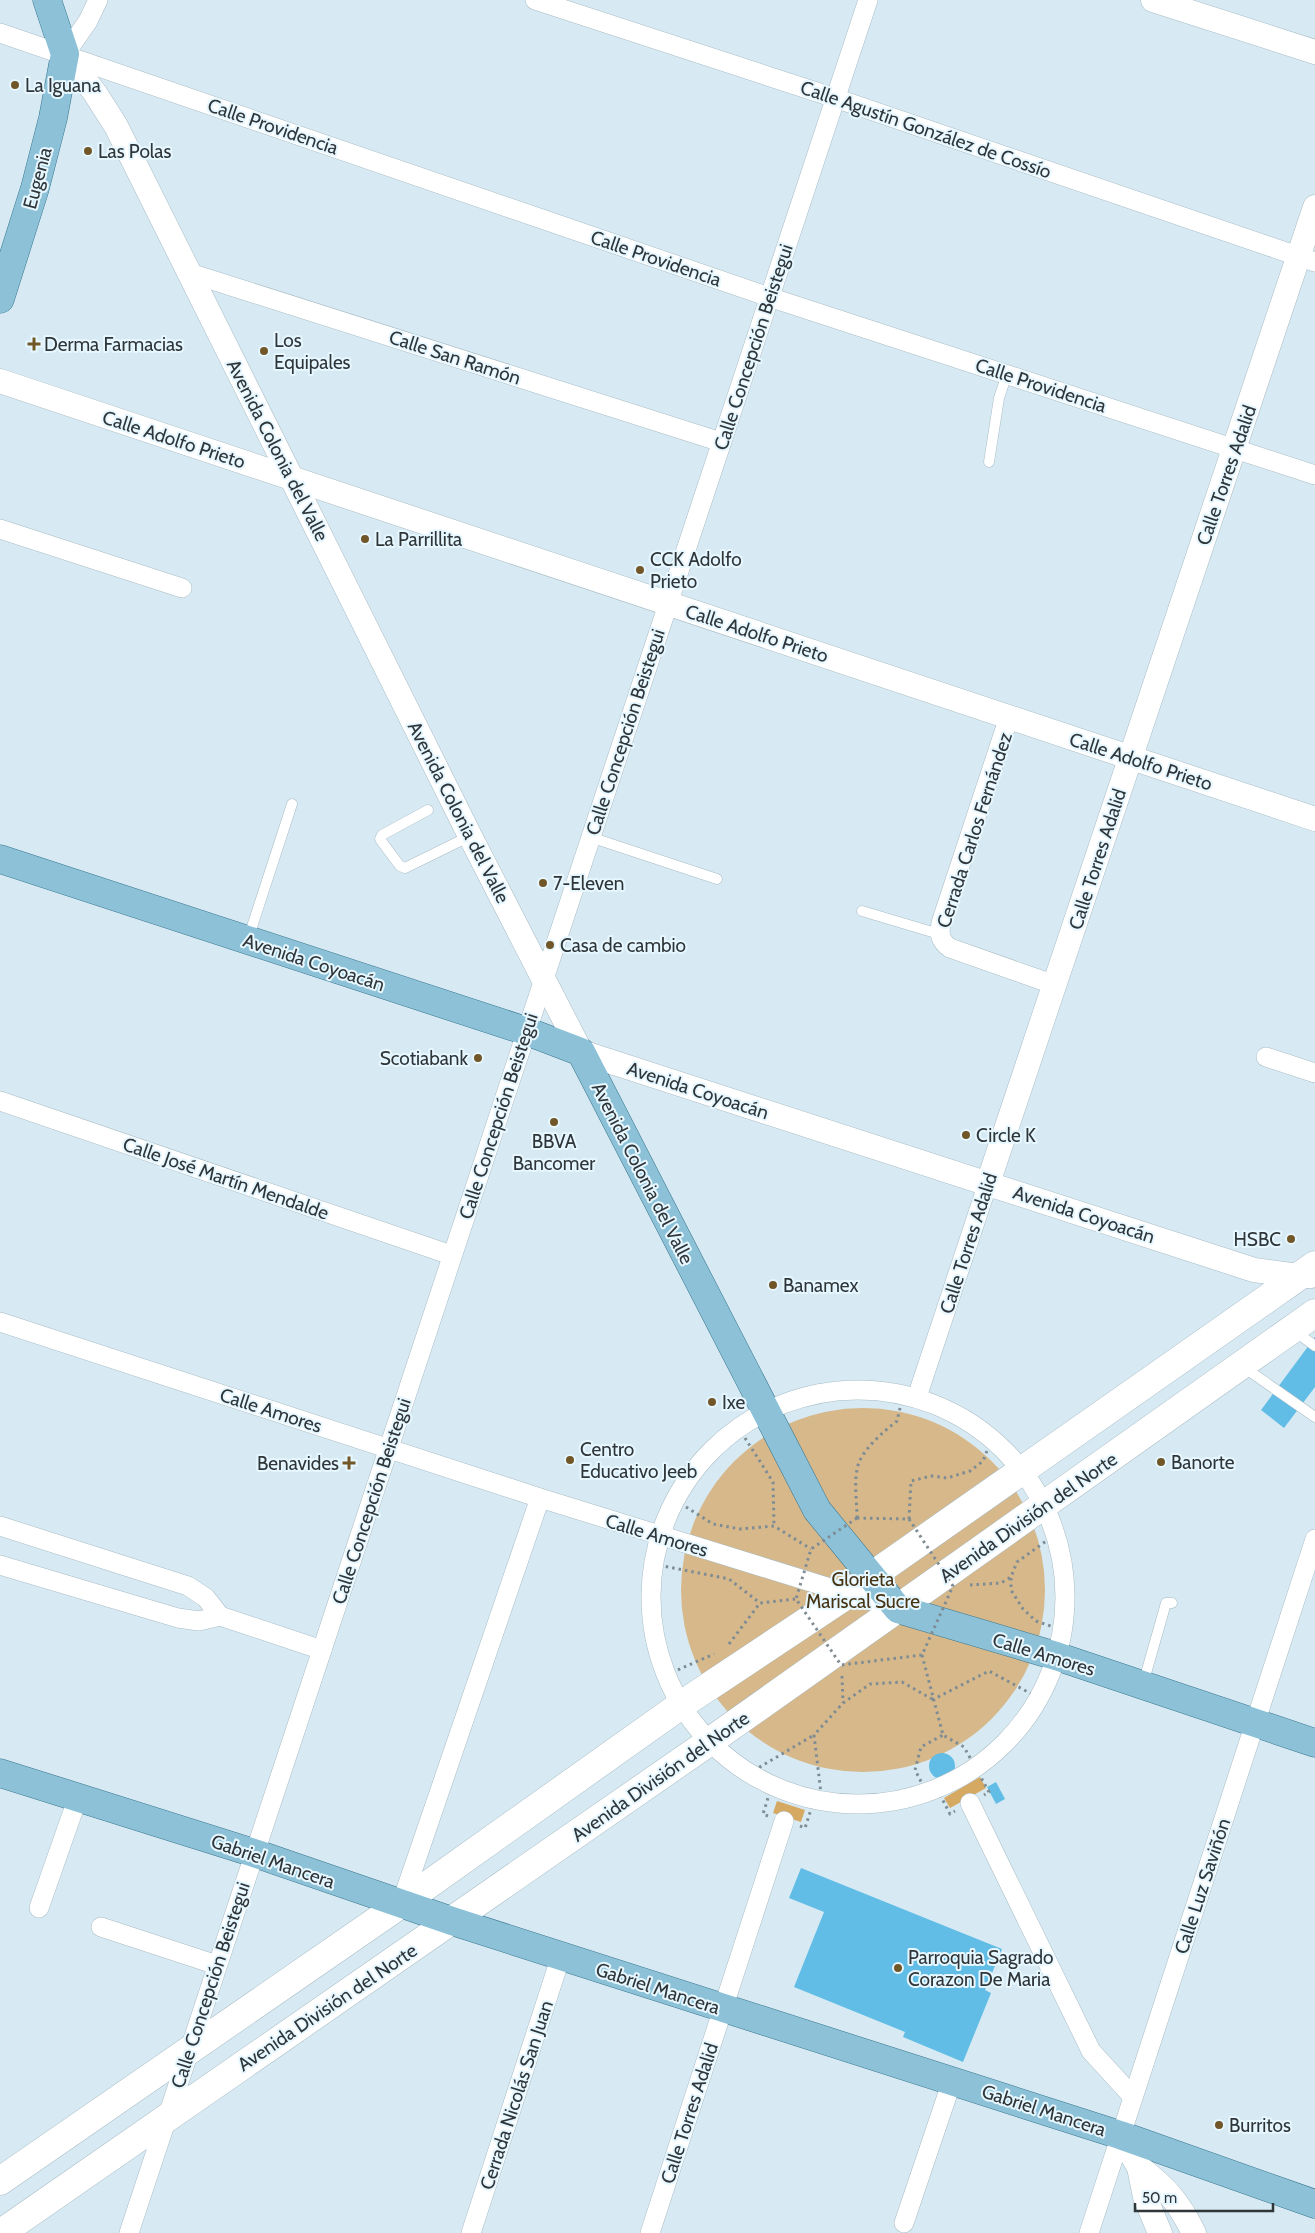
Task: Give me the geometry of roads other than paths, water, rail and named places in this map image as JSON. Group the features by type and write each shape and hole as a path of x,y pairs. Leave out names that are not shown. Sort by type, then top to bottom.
{"main road":[{"name":"Avenida Colonia del Valle","path":"47,0 65,54"},
{"name":"Eugenia","path":"0,299 35,188 53,118 65,54"},
{"name":"Avenida Coyoacán","path":"0,859 526,1031 581,1052"},
{"name":"Avenida Colonia del Valle","path":"581,1052 817,1510 898,1609"},
{"path":"0,2182 189,2049 401,1904 681,1705 848,1594 1022,1470 1309,1272"},
{"name":"Avenida División del Norte","path":"2,2232 709,1742 1315,1313"},
{"name":"Calle Amores","path":"898,1609 1056,1656 1315,1743"},
{"name":"Gabriel Mancera","path":"0,1773 254,1853 452,1921 1120,2135 1314,2200"}],"street":[{"path":"65,54 88,21 98,0"},
{"name":"Calle Agustín González de Cossío","path":"535,0 835,98 1307,259"},
{"name":"Calle Concepción Beistegui","path":"130,2233 216,1965 868,0"},
{"path":"1153,0 1315,52"},
{"name":"Calle Providencia","path":"0,33 769,297 1315,474"},
{"name":"Avenida Colonia del Valle","path":"65,54 95,93 116,126 470,836 581,1052"},
{"name":"Calle Torres Adalid","path":"910,1395 988,1184 1235,448 1307,259 1315,208"},
{"name":"Calle San Ramón","path":"190,273 721,442"},
{"name":"Calle Adolfo Prieto","path":"0,381 1315,819"},
{"path":"0,529 182,588"},
{"name":"Cerrada Carlos Fernández","path":"1009,717 939,934 944,943 950,948 1055,985"},
{"name":"Avenida Coyoacán","path":"581,1052 1254,1270 1309,1272"},
{"path":"1266,1057 1315,1073"},
{"name":"Calle José Martín Mendalde","path":"0,1101 451,1255"},
{"name":"Calle Amores","path":"0,1322 540,1498 898,1609"},
{"path":"856,1388 910,1395 956,1414 992,1438 1022,1470 1044,1506 1056,1534 1064,1582 1062,1630 1056,1656 1039,1698 1011,1736 976,1767 927,1793 875,1804 822,1802 793,1795 748,1774 709,1742 681,1705 666,1675 652,1620 653,1564 660,1536 674,1500 702,1460 738,1427 766,1410 810,1394 856,1388"},
{"path":"401,1904 540,1498"},
{"path":"0,1526 188,1586 206,1598 220,1616"},
{"name":"Calle Luz Saviñón","path":"1089,2233 1315,1539"},
{"path":"0,1565 178,1618 199,1621 220,1616 322,1650"},
{"path":"39,1908 78,1797"},
{"path":"970,1803 1090,2051 1133,2097"},
{"name":"Calle Torres Adalid","path":"650,2233 784,1821"},
{"path":"101,1927 216,1965"},
{"name":"Cerrada Nicolás San Juan","path":"471,2233 561,1956"},
{"path":"904,2223 952,2081"},
{"path":"1120,2135 1139,2167 1145,2197 1160,2233"},
{"path":"1139,2167 1164,2186 1181,2207 1194,2233"}],"lane":[{"path":"989,462 999,398 1007,374"},
{"path":"248,940 292,804"},
{"path":"428,810 382,835 380,839 400,866 405,868 470,836"},
{"path":"590,837 717,879"},
{"path":"862,911 939,934"},
{"path":"1292,1330 1315,1346"},
{"path":"1241,1366 1315,1417"},
{"path":"1143,1686 1166,1603 1172,1603"}],"place":[{"name":"La Iguana","path":"15,85"},
{"name":"Las Polas","path":"88,151"},
{"name":"Derma Farmacias","path":"34,344"},
{"name":"Los Equipales","path":"264,351"},
{"name":"La Parrillita","path":"365,539"},
{"name":"CCK Adolfo Prieto","path":"640,570"},
{"name":"7-Eleven","path":"543,883"},
{"name":"Casa de cambio","path":"550,945"},
{"name":"Scotiabank","path":"478,1058"},
{"name":"BBVA Bancomer","path":"554,1122"},
{"name":"Circle K","path":"966,1135"},
{"name":"HSBC","path":"1291,1239"},
{"name":"Banamex","path":"773,1285"},
{"name":"Ixe","path":"712,1402"},
{"name":"Centro Educativo Jeeb","path":"570,1460"},
{"name":"Banorte","path":"1161,1462"},
{"name":"Benavides","path":"349,1463"},
{"name":"Parroquia Sagrado Corazon De Maria","path":"898,1968"},
{"name":"Burritos","path":"1219,2125"}],"park label":[{"name":"Glorieta Mariscal Sucre","path":"863,1590"}]}
